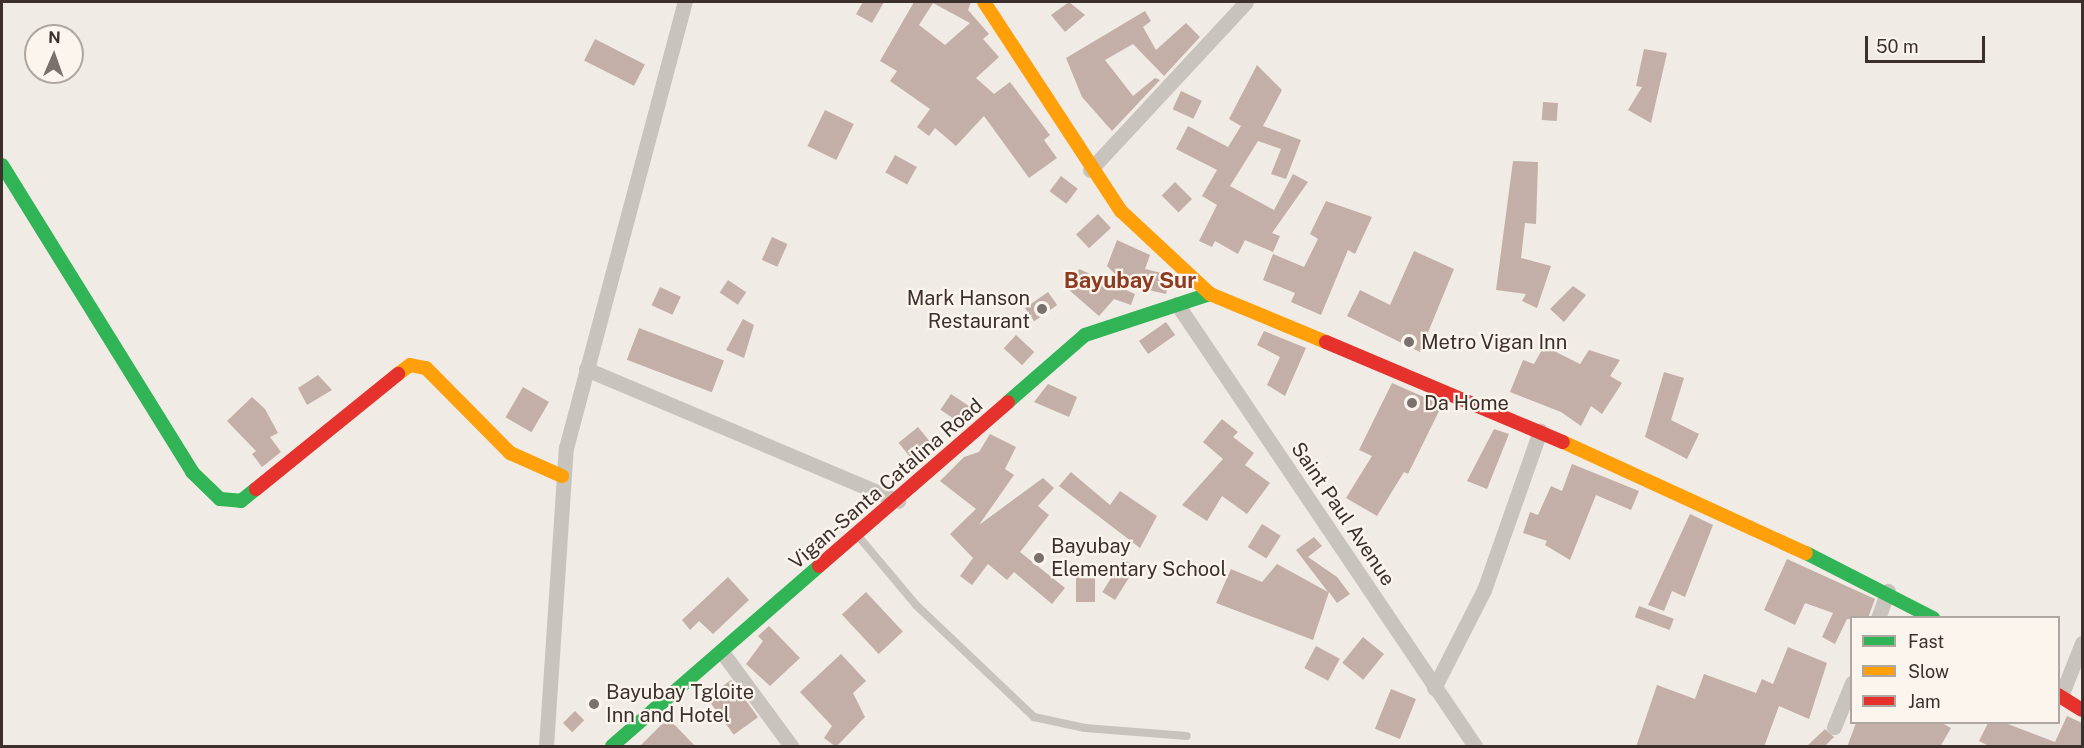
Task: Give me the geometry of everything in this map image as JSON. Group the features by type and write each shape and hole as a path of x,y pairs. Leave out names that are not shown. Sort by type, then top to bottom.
{"main road":[{"path":"984,2 1090,170 1121,211 1210,294 1540,430 1888,591 1930,616"},
{"path":"2,165 192,472 220,499 241,501 410,365 426,368 446,383 510,453 562,476"},
{"name":"Vigan-Santa Catalina Road","path":"612,747 859,537 1085,335 1210,294"},
{"path":"2060,696 2082,710"}],"street":[{"path":"546,747 562,476 586,369 685,2"},
{"path":"1090,170 1245,2"},
{"name":"Saint Paul Avenue","path":"1177,304 1475,747"},
{"path":"586,369 898,501"},
{"path":"1434,688 1484,590 1540,430"},
{"path":"1879,616 1888,591"},
{"path":"722,652 791,747"},
{"path":"2060,696 2081,652"},
{"path":"1834,727 1850,686"}],"lane":[{"path":"859,537 916,605 1034,717 1084,728 1187,736"}],"building":[{"path":"863,2 884,2 872,23 856,14"},
{"path":"914,2 971,2 968,10 989,34 983,39 999,57 976,78 994,94 1010,82 1050,135 1044,140 1057,158 1029,178 984,116 956,146 935,128 929,136 917,127 930,109 890,81 897,71 880,61","holes":["933,3 970,23 945,45 919,25"]},
{"path":"1069,2 1085,15 1065,32 1051,15"},
{"path":"1145,11 1151,21 1143,27 1156,50 1186,23 1200,37 1164,76 1133,44 1105,60 1133,96 1155,78 1160,80 1112,131 1082,97 1066,58"},
{"path":"595,39 645,64 634,86 584,60"},
{"path":"1644,49 1667,53 1651,123 1628,110 1642,87 1636,86"},
{"path":"1257,65 1282,90 1263,126 1301,140 1286,179 1271,174 1281,149 1258,141 1230,186 1274,210 1293,174 1308,182 1272,233 1280,236 1273,252 1245,240 1238,254 1215,241 1212,247 1199,241 1217,205 1202,196 1217,170 1176,149 1188,126 1228,147 1241,126 1229,119"},
{"path":"1181,91 1202,101 1193,119 1173,109"},
{"path":"1543,102 1558,103 1557,121 1542,120"},
{"path":"825,110 854,124 836,160 807,146"},
{"path":"895,155 917,167 907,185 885,172"},
{"path":"1513,161 1538,162 1536,224 1525,223 1521,258 1551,266 1537,308 1522,301 1526,294 1496,290"},
{"path":"1061,176 1078,189 1066,204 1050,191"},
{"path":"1175,182 1192,199 1179,212 1162,195"},
{"path":"1326,201 1372,217 1355,254 1348,250 1321,315 1291,302 1295,293 1263,280 1273,254 1304,267 1318,239 1310,234"},
{"path":"1098,214 1111,228 1089,248 1076,234"},
{"path":"772,237 788,244 777,267 762,260"},
{"path":"1117,240 1150,255 1145,269 1170,275 1166,294 1126,285 1107,266"},
{"path":"1414,251 1454,269 1420,352 1347,316 1360,290 1390,305"},
{"path":"1079,269 1135,294 1131,305 1114,299 1099,316 1069,290"},
{"path":"728,280 746,292 738,305 720,292"},
{"path":"1573,286 1586,295 1564,322 1550,309"},
{"path":"660,287 681,297 672,315 652,305"},
{"path":"1048,292 1057,305 1034,321 1025,308"},
{"path":"743,319 754,325 744,358 726,350"},
{"path":"1166,322 1175,335 1148,354 1139,341"},
{"path":"639,328 724,361 712,392 627,360"},
{"path":"1264,331 1306,348 1285,396 1267,385 1280,357 1257,345"},
{"path":"1016,335 1034,352 1022,365 1004,348"},
{"path":"1544,346 1580,364 1589,350 1620,360 1610,376 1622,383 1602,414 1591,406 1581,426 1561,412 1510,392 1523,360 1534,364"},
{"path":"1664,372 1684,378 1671,420 1699,434 1687,459 1645,437"},
{"path":"318,375 332,390 307,405 298,388"},
{"path":"1392,383 1442,405 1408,474 1404,472 1377,516 1346,498 1372,456 1359,450"},
{"path":"1048,384 1077,397 1069,417 1034,402"},
{"path":"523,387 549,402 531,432 506,417"},
{"path":"951,394 970,407 959,423 940,410"},
{"path":"252,397 265,409 278,433 270,437 281,452 262,467 252,454 256,451 227,421"},
{"path":"1222,419 1238,432 1233,437 1254,453 1245,465 1270,483 1247,514 1222,496 1207,521 1182,505 1223,459 1203,442"},
{"path":"918,427 930,442 911,457 899,443"},
{"path":"1494,429 1509,434 1487,489 1467,481"},
{"path":"990,434 1016,447 1005,469 1014,475 979,525 1043,478 1054,488 1038,506 1049,515 1020,552 1065,588 1052,604 1014,572 1007,580 988,564 972,585 960,576 973,558 950,534 976,509 940,481 964,457 979,452"},
{"path":"1572,464 1639,491 1631,510 1596,495 1570,560 1545,545 1547,541 1523,533 1530,512 1538,515 1551,486 1562,491"},
{"path":"1071,472 1110,505 1120,491 1157,516 1140,548 1059,486"},
{"path":"1690,514 1713,525 1685,597 1672,591 1664,611 1648,605"},
{"path":"1262,524 1281,536 1266,559 1248,547"},
{"path":"1314,537 1322,546 1308,557 1337,577 1350,594 1337,603 1329,592 1313,640 1216,603 1231,569 1262,582 1277,564 1328,592 1296,550"},
{"path":"1123,559 1136,567 1115,600 1102,592"},
{"path":"1787,559 1875,599 1869,616 1850,616 1850,619 1847,619 1835,644 1822,637 1833,613 1805,603 1795,625 1764,610"},
{"path":"1076,566 1095,566 1095,602 1076,602"},
{"path":"728,577 749,600 713,634 699,621 690,630 682,620"},
{"path":"866,592 903,631 879,654 842,615"},
{"path":"1639,606 1674,619 1670,630 1635,617"},
{"path":"769,626 800,658 770,686 746,664 763,641 758,636"},
{"path":"1363,637 1384,654 1363,680 1342,663"},
{"path":"1316,646 1340,659 1328,681 1304,668"},
{"path":"1788,647 1827,663 1809,719 1779,706 1764,747 1636,747 1657,685 1695,699 1704,674 1756,693 1762,679 1773,684"},
{"path":"841,654 866,681 853,693 865,717 836,747 824,738 832,726 800,692"},
{"path":"731,680 758,717 734,735 707,698"},
{"path":"1391,689 1416,699 1400,739 1375,729"},
{"path":"575,711 584,720 572,732 563,723"},
{"path":"2067,716 2082,723 2082,747 1991,747 1979,741 1988,724 2008,724 2055,742"},
{"path":"668,718 696,747 639,747"},
{"path":"1856,724 1944,724 1951,728 1940,747 1847,747"},
{"path":"1825,729 1834,737 1824,747 1806,747"}],"traffic: fast":[{"path":"2,165 192,472 220,499 241,501 256,489"},
{"path":"1008,402 1085,335 1210,294"},
{"path":"1806,553 1929,616"},
{"path":"612,746 819,566"}],"traffic: slow":[{"path":"984,2 1121,211 1210,294 1326,342"},
{"path":"398,374 410,365 426,368 510,453 562,476"},
{"path":"1563,442 1806,553"}],"traffic: jam":[{"path":"1326,342 1563,442"},
{"path":"256,489 398,374"},
{"path":"819,566 1008,402"},
{"path":"2060,696 2082,710"}],"place":[{"name":"Mark Hanson Restaurant","path":"1042,309"},
{"name":"Metro Vigan Inn","path":"1409,342"},
{"name":"Da Home","path":"1412,403"},
{"name":"Bayubay Elementary School","path":"1039,558"},
{"name":"Bayubay Tgloite Inn and Hotel","path":"594,704"}],"district":[{"name":"Bayubay Sur","path":"1130,281"}]}
